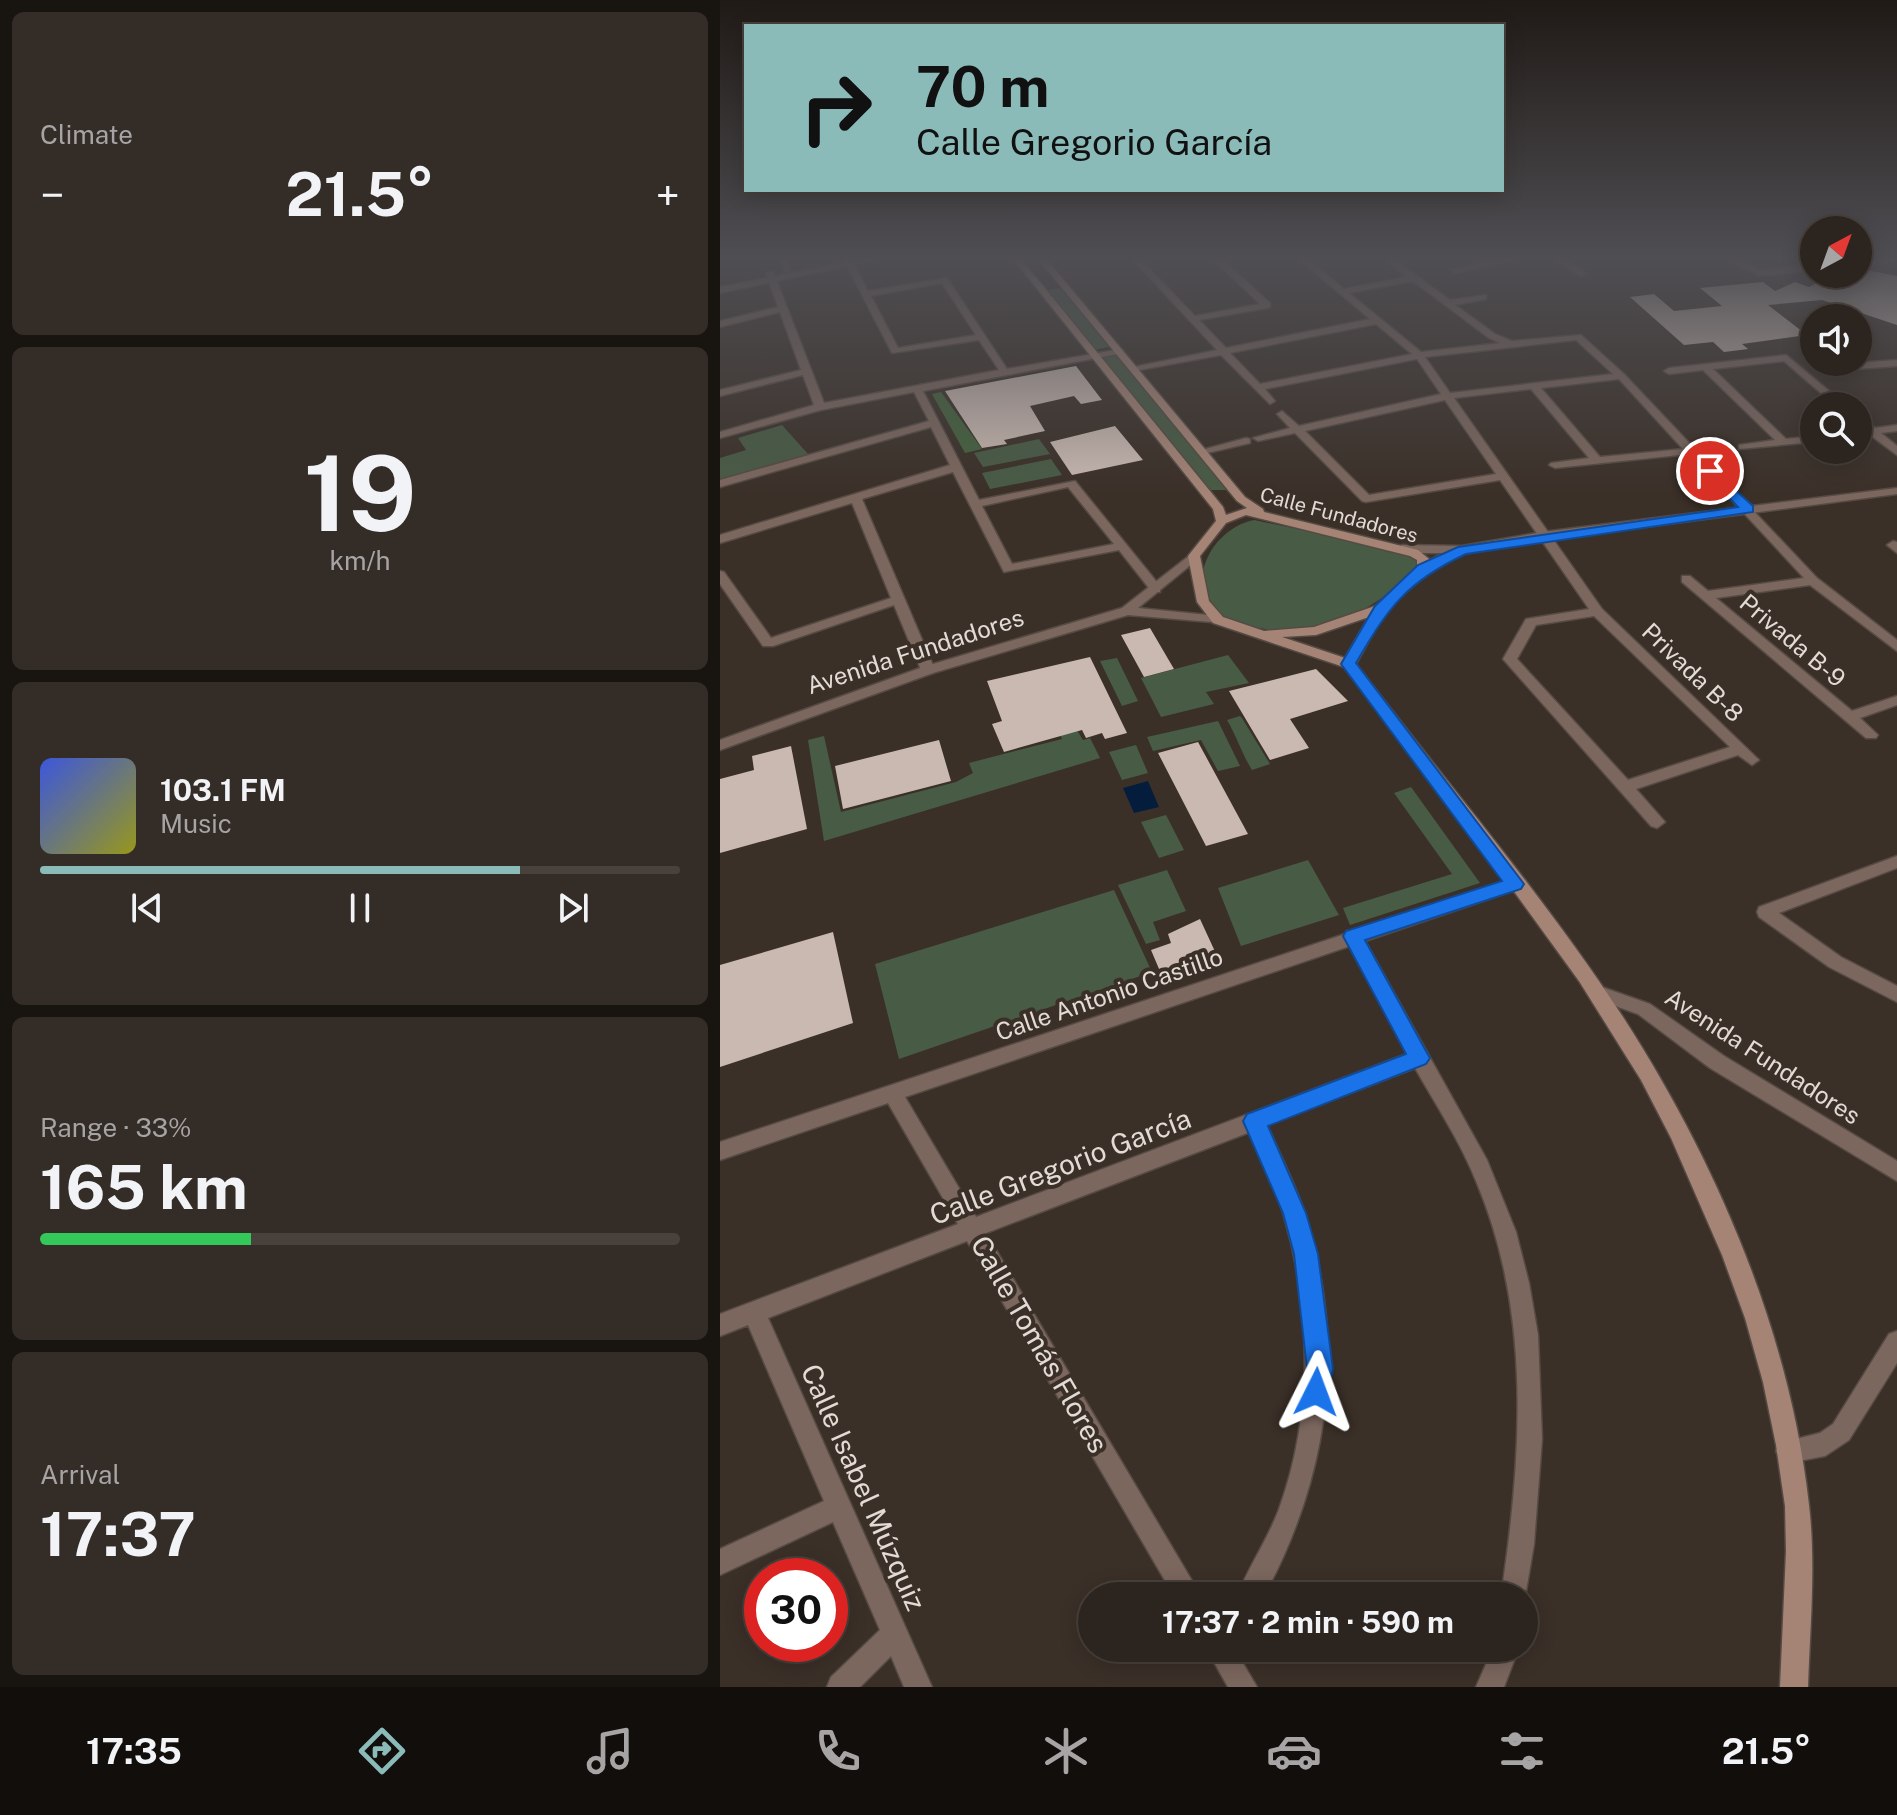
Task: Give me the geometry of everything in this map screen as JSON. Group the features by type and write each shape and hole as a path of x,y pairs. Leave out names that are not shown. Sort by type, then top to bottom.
{"main road":[{"path":"1080,339 1219,509 1222,521 1194,556 1203,602 1218,620"},
{"path":"1108,339 1137,369 1230,486 1247,505 1264,514"},
{"path":"1205,491 1223,495 1230,491 1230,486"},
{"name":"Calle Fundadores","path":"1218,620 1269,634 1349,664 1380,609 1423,568 1423,559 1402,549 1264,514 1239,512 1222,521"},
{"name":"Calle Fundadores","path":"1269,634 1316,631 1380,609"},
{"path":"1349,664 1596,992 1659,1099 1713,1208 1753,1312 1788,1451 1796,1505 1800,1575 1794,1687"}],"street":[{"path":"795,339 820,407"},
{"path":"889,339 895,351 971,339"},
{"path":"983,339 1006,374"},
{"path":"1211,339 1270,401"},
{"path":"1137,369 1289,339"},
{"name":"Privada B-8","path":"1398,339 1419,355 1500,477 1597,612 1739,749 1624,787"},
{"path":"1499,339 1514,344"},
{"path":"1257,388 1419,355 1562,339"},
{"path":"1580,339 1621,376 1813,581 1897,647"},
{"path":"720,435 820,407 1118,351"},
{"path":"1669,371 1786,358 1826,392"},
{"path":"1872,365 1897,363"},
{"path":"1883,365 1897,375"},
{"path":"1705,367 1784,443"},
{"path":"720,393 807,371"},
{"path":"1203,451 1447,396 1621,376"},
{"path":"1534,386 1597,461"},
{"path":"918,390 1008,569 1121,546"},
{"path":"1282,414 1366,499 1500,477"},
{"path":"720,484 934,423"},
{"path":"1872,431 1897,428"},
{"path":"1872,431 1897,452"},
{"path":"1743,447 1800,441"},
{"path":"1555,465 1691,451"},
{"path":"720,539 957,467"},
{"path":"975,504 1071,483 1156,589"},
{"path":"1402,549 1462,550 1543,536 1897,491"},
{"path":"856,498 928,670"},
{"path":"1423,568 1462,550"},
{"path":"1127,611 1194,556"},
{"path":"720,575 768,643 897,600"},
{"name":"Privada B-9","path":"1686,579 1849,717 1897,700"},
{"name":"Privada B-9","path":"1706,595 1813,581"},
{"name":"Calle Fundadores","path":"1127,611 1218,620"},
{"name":"Avenida Fundadores","path":"720,745 928,670 1127,611"},
{"path":"1597,612 1531,622 1510,659 1657,822"},
{"path":"1849,717 1871,735"},
{"path":"1739,749 1752,760"},
{"path":"1896,864 1765,912 1835,962 1897,995"},
{"name":"Calle Antonio Castillo","path":"720,1151 1515,884"},
{"path":"1353,936 1419,1058 1453,1113 1487,1182 1507,1237 1520,1292 1533,1407 1531,1473 1516,1582"},
{"name":"Avenida Fundadores","path":"1596,992 1644,1009 1717,1062 1897,1172"},
{"name":"Calle Gregorio García","path":"720,1325 1419,1058"},
{"name":"Calle Tomás Flores","path":"892,1093 1180,1582"},
{"path":"1255,1121 1294,1213 1306,1254 1320,1369 1309,1438 1279,1545 1258,1582"},
{"name":"Calle Isabel Múzquiz","path":"754,1312 918,1687"},
{"path":"1788,1451 1807,1451 1825,1444 1841,1432 1897,1342"},
{"path":"720,1562 840,1506"},
{"path":"841,1687 895,1633"},
{"path":"1228,1662 1243,1687"},
{"path":"1490,1687 1500,1662"}],"green space":[{"path":"1085,339 1102,339 1109,347 1094,350"},
{"path":"1116,355 1228,490 1210,490 1101,357"},
{"path":"941,392 982,449 965,453 932,394"},
{"path":"782,425 808,454 720,479 720,458 746,450 738,438"},
{"path":"1039,439 1050,454 983,467 974,453"},
{"path":"1051,459 1062,475 990,489 982,473"},
{"path":"1254,520 1400,550 1415,557 1421,568 1382,598 1343,620 1299,630 1276,630 1235,622 1212,608 1202,581 1204,567 1209,554 1228,532"},
{"path":"1228,655 1249,683 1206,692 1214,704 1161,717 1141,678"},
{"path":"1117,658 1138,701 1122,706 1100,661"},
{"path":"1240,716 1270,764 1252,770 1227,720"},
{"path":"1218,721 1240,766 1218,771 1201,740 1153,751 1147,737"},
{"path":"1075,727 1083,740 1090,738 1100,758 824,841 808,740 824,736 841,812 956,782 973,773 969,763 1062,739 1059,732"},
{"path":"1136,745 1148,773 1122,780 1109,752"},
{"path":"1411,787 1480,883 1350,925 1343,908 1452,874 1394,793"},
{"path":"1166,815 1184,850 1159,858 1141,822"},
{"path":"1308,860 1339,915 1241,946 1218,888"},
{"path":"1167,870 1186,911 1153,922 1160,940 1146,944 1118,885"},
{"path":"1114,890 1152,972 899,1059 875,964"}],"water":[{"path":"1148,781 1159,807 1134,813 1123,788"}],"building":[{"path":"1677,339 1780,339 1742,344 1748,349 1724,352 1713,342 1684,345"},
{"path":"1076,366 1102,400 1081,404 1074,396 1030,406 1045,431 1004,440 1007,444 982,448 945,391"},
{"path":"1115,426 1143,460 1072,475 1050,442"},
{"path":"1150,628 1174,669 1144,677 1121,635"},
{"path":"1090,657 1127,733 1105,739 1102,733 1086,738 1082,730 1004,752 992,724 1002,721 987,681"},
{"path":"1316,669 1348,701 1290,719 1309,748 1270,760 1229,691"},
{"path":"939,740 951,781 843,809 835,766"},
{"path":"1198,742 1248,834 1206,846 1158,753"},
{"path":"791,746 807,829 720,853 720,779 754,770 752,756"},
{"path":"1200,919 1218,958 1162,976 1151,950 1171,943 1168,934"},
{"path":"833,932 853,1023 720,1067 720,965"}],"route":[{"path":"1316,1392 1320,1369 1315,1306 1306,1254 1294,1213 1255,1121 1419,1058 1353,936 1515,884 1349,664 1380,609 1423,568 1462,550 1748,509 1710,471"}]}
